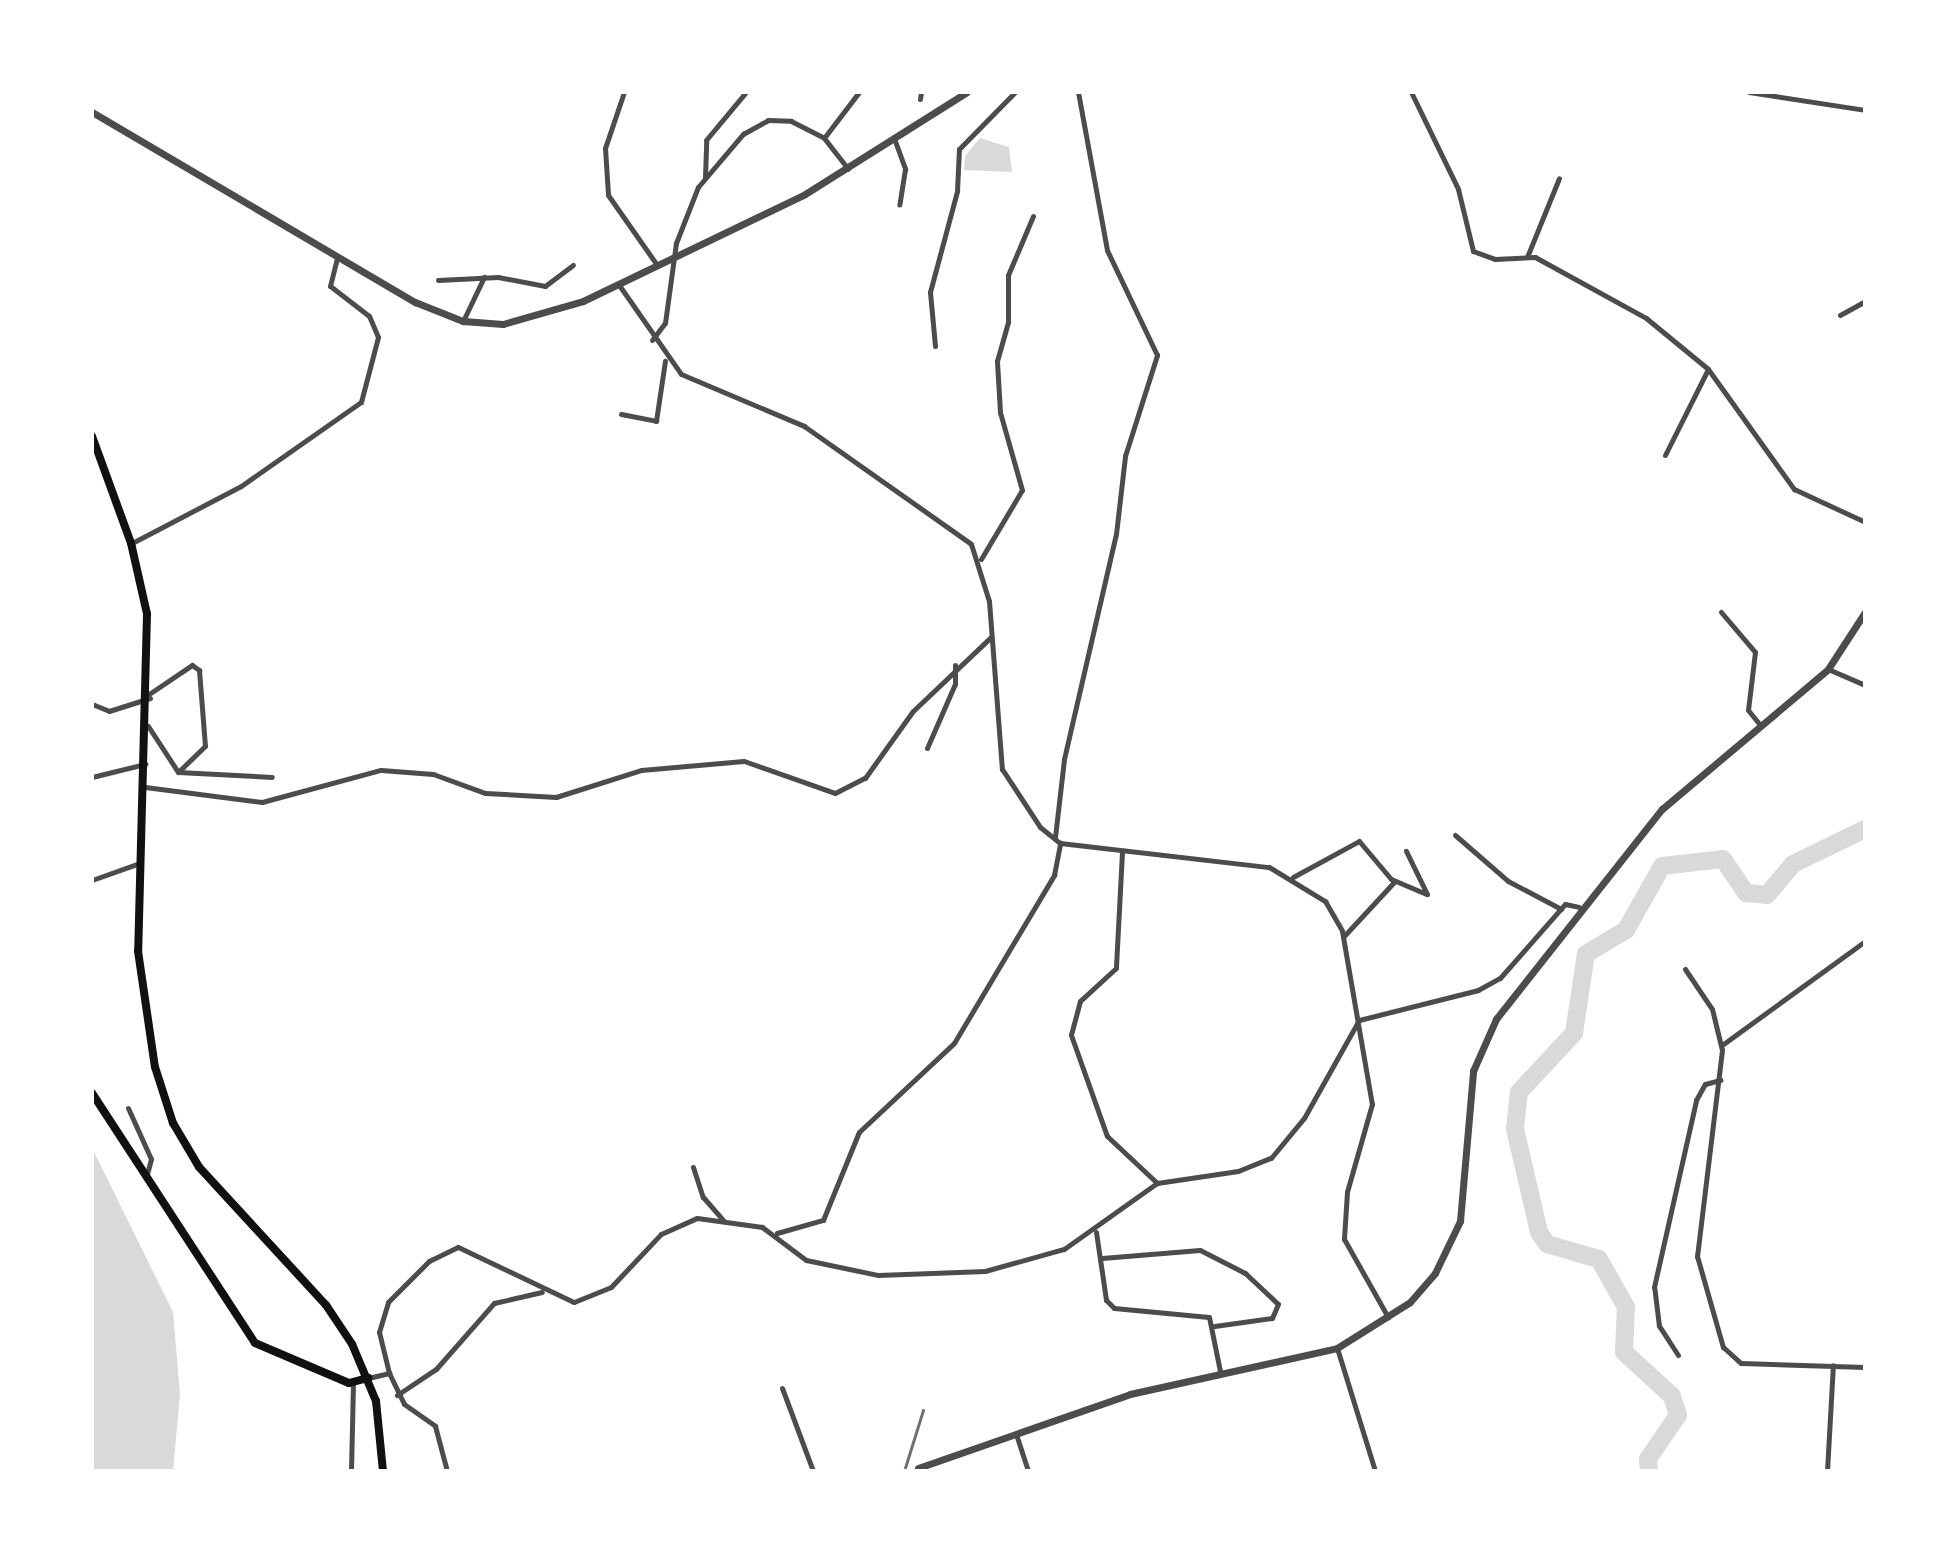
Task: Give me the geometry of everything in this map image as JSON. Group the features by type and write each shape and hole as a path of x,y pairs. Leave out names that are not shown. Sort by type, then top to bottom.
{"main road":[{"path":"92,436 131,543 147,614 149,696 141,863 141,998 173,1123 199,1167 334,1316 368,1378 383,1471"},
{"path":"92,1093 255,1343 353,1384 368,1378"}],"street":[{"path":"624,92 605,148 608,195 657,265"},
{"path":"705,177 700,161 706,140 746,92"},
{"path":"824,138 859,92"},
{"path":"92,112 337,258 463,321 523,322 619,285 848,170 967,92"},
{"path":"935,346 930,292 957,191 959,149 1015,92"},
{"path":"447,1471 435,1426 397,1395 389,1373 379,1332 388,1302 444,1251 473,1251 543,1292 586,1300 611,1287 674,1225 724,1221 777,1233 823,1220 859,1132 954,1043 1054,875 1067,744 1116,534 1125,456 1157,355 1107,250 1078,92"},
{"path":"1411,92 1458,189 1473,251 1527,258 1646,318 1708,369 1794,489 1865,522"},
{"path":"1749,92 1865,110"},
{"path":"652,340 665,323 672,256 705,177 768,120 791,121 824,138 848,170"},
{"path":"895,141 905,169 899,205"},
{"path":"1527,258 1559,178"},
{"path":"980,560 1022,490 1000,412 997,361 1008,322 1008,275 1033,216"},
{"path":"131,543 241,486 361,402 378,337 369,316 330,286 337,258"},
{"path":"438,280 484,277 545,286 573,265"},
{"path":"463,321 484,277"},
{"path":"619,285 665,360 697,383 804,426 847,452 964,536 980,560 1005,778 1019,805 1058,840 1122,852 1269,867 1293,877 1325,901 1343,937 1372,1104 1347,1192 1344,1239 1389,1319"},
{"path":"1840,315 1865,301"},
{"path":"621,414 656,421 665,360"},
{"path":"1665,455 1708,369"},
{"path":"1721,612 1755,652 1748,710 1760,725"},
{"path":"918,1468 1016,1434 1220,1371 1337,1348 1389,1319 1435,1273 1460,1221 1473,1071 1486,1037 1579,907 1662,809 1828,669 1865,612"},
{"path":"145,787 262,802 381,770 433,774 485,793 556,797 641,770 744,761 835,793 865,778 955,665 991,637"},
{"path":"92,704 109,711 149,696 192,665 199,670 205,746 178,772"},
{"path":"927,748 955,684 955,665"},
{"path":"1828,669 1865,685"},
{"path":"148,726 178,772"},
{"path":"92,777 147,764"},
{"path":"178,772 272,777"},
{"path":"1455,835 1508,881 1561,909 1579,907"},
{"path":"1293,877 1359,841 1395,881 1422,894 1430,889 1406,851"},
{"path":"1122,852 1116,968 1080,1001 1071,1035 1107,1136 1157,1183"},
{"path":"92,880 141,863"},
{"path":"1343,937 1395,881"},
{"path":"777,1233 794,1253 824,1267 930,1275 1005,1266 1096,1232 1157,1183 1238,1171 1271,1158 1304,1118 1359,1020 1478,990 1500,978 1561,909"},
{"path":"1722,1045 1865,941"},
{"path":"1685,969 1712,1009 1722,1045 1697,1256 1723,1347 1741,1363 1865,1367"},
{"path":"1678,1355 1659,1326 1654,1287 1696,1100 1705,1084 1720,1080"},
{"path":"128,1108 151,1159 147,1174"},
{"path":"693,1167 703,1197 724,1221"},
{"path":"1096,1232 1114,1308 1209,1317 1215,1326 1220,1371"},
{"path":"1102,1258 1200,1250 1245,1273 1278,1304 1272,1318 1215,1326"},
{"path":"397,1395 436,1369 494,1303 543,1292"},
{"path":"1337,1348 1375,1471"},
{"path":"1827,1471 1833,1365"},
{"path":"368,1378 389,1373"},
{"path":"351,1471 353,1384"},
{"path":"782,1388 813,1471"},
{"path":"1016,1434 1028,1471"}],"shaded area":[{"path":"980,138 1009,147 1012,172 964,170 965,156"},
{"path":"92,1148 173,1312 180,1394 173,1471 92,1471"}],"waterway":[{"path":"1649,1471 1648,1459 1678,1415 1672,1396 1624,1352 1626,1307 1599,1259 1547,1244 1539,1232 1515,1129 1519,1092 1574,1033 1586,954 1626,930 1662,866 1723,859 1746,893 1767,895 1793,864 1865,829"}],"railway":[{"path":"904,1471 923,1410"}]}
